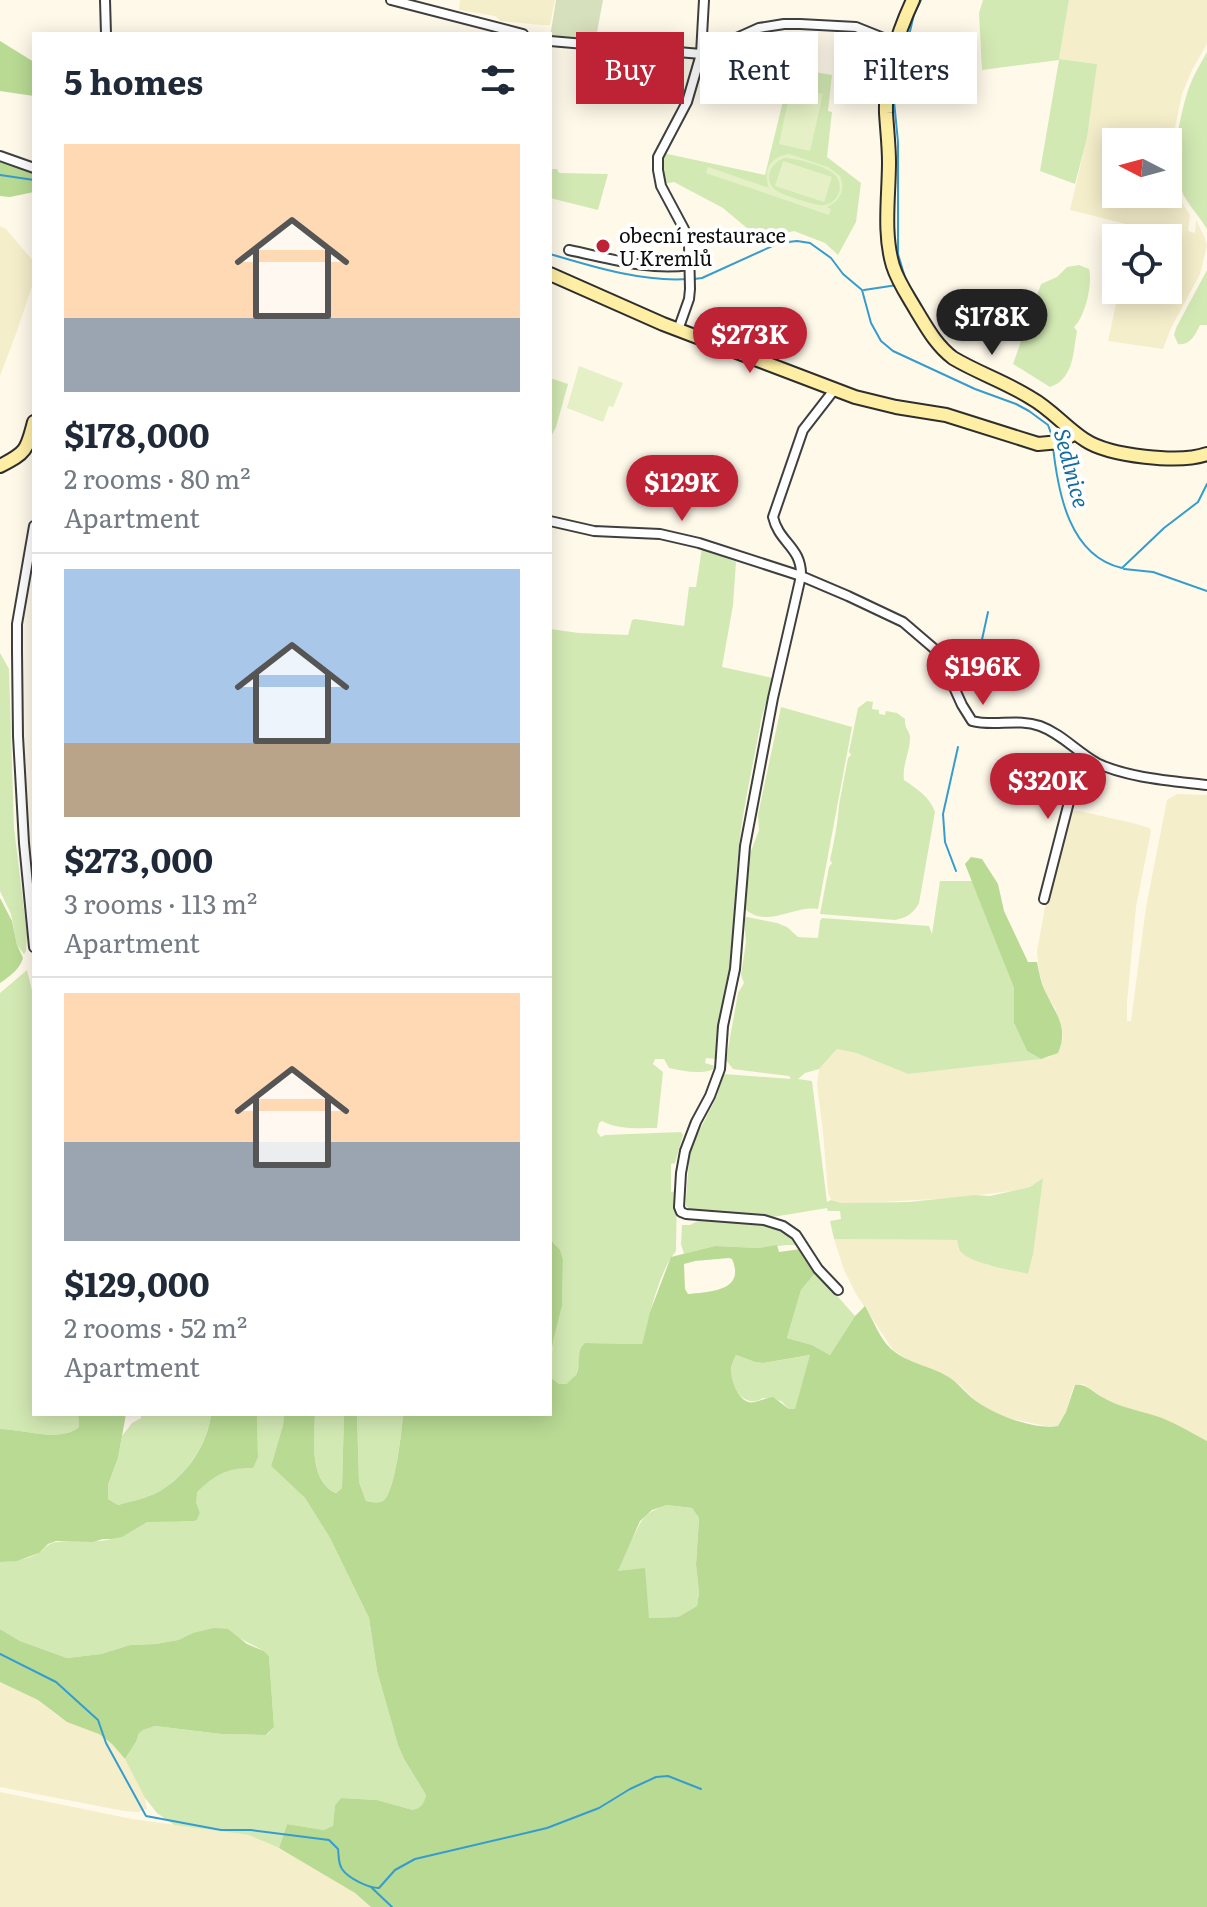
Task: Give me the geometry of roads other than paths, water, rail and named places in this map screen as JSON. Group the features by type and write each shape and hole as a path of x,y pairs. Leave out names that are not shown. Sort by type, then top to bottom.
{"main road":[{"path":"900,32 913,0"},
{"path":"886,104 890,251 900,283 943,350 959,362 1034,399 1070,437 1116,452 1182,459 1207,454"},
{"path":"552,275 678,330 834,390 881,404 946,415 1027,442 1046,445 1070,437"},
{"path":"0,466 31,449"}],"street":[{"path":"105,0 106,32"},
{"path":"391,0 515,32"},
{"path":"702,32 704,0"},
{"path":"750,32 784,24 856,27 868,32"},
{"path":"552,41 700,54"},
{"path":"678,330 689,299 689,245 661,186 658,157 687,102 700,57"},
{"path":"0,156 32,167"},
{"path":"569,250 644,265 690,268"},
{"path":"834,390 803,430 773,517 775,526 799,557 801,576 776,683 745,846 735,969 723,1026 720,1069 685,1151 679,1207 686,1214 764,1220 783,1226 796,1235 818,1269 838,1290"},
{"path":"552,521 594,531 660,534 699,543 801,576 903,622 938,652 972,721 1028,722 1059,735 1102,765 1142,777 1207,785"},
{"path":"32,538 17,624 18,736 32,926"},
{"path":"1044,899 1083,754"}],"waterway":[{"path":"906,281 898,254 898,142 894,101 914,14 921,0"},
{"name":"Sedlnice","path":"0,175 32,180"},
{"name":"Sedlnice","path":"694,279 779,243 810,243 831,258 843,274 862,290 871,323 881,341 893,351 975,389 1016,404 1048,425 1052,436"},
{"name":"Sedlnice","path":"552,255 635,276 688,279"},
{"path":"864,290 897,285"},
{"name":"Sedlnice","path":"1053,447 1063,502 1078,536 1104,561 1122,568 1164,528 1198,502 1207,484"},
{"path":"1124,569 1153,572 1207,591"},
{"path":"971,690 988,612"},
{"path":"956,871 945,842 943,814 958,747"},
{"path":"0,1654 56,1682 98,1720 106,1743 146,1816 221,1830 251,1830 329,1840 338,1849 342,1869 359,1882 374,1888 379,1888 395,1870 415,1859 547,1828 599,1808 656,1777 668,1776 701,1789"},
{"path":"372,1888 392,1907"}],"place":[{"name":"obecní restaurace U Kremlů","path":"603,246"}]}
